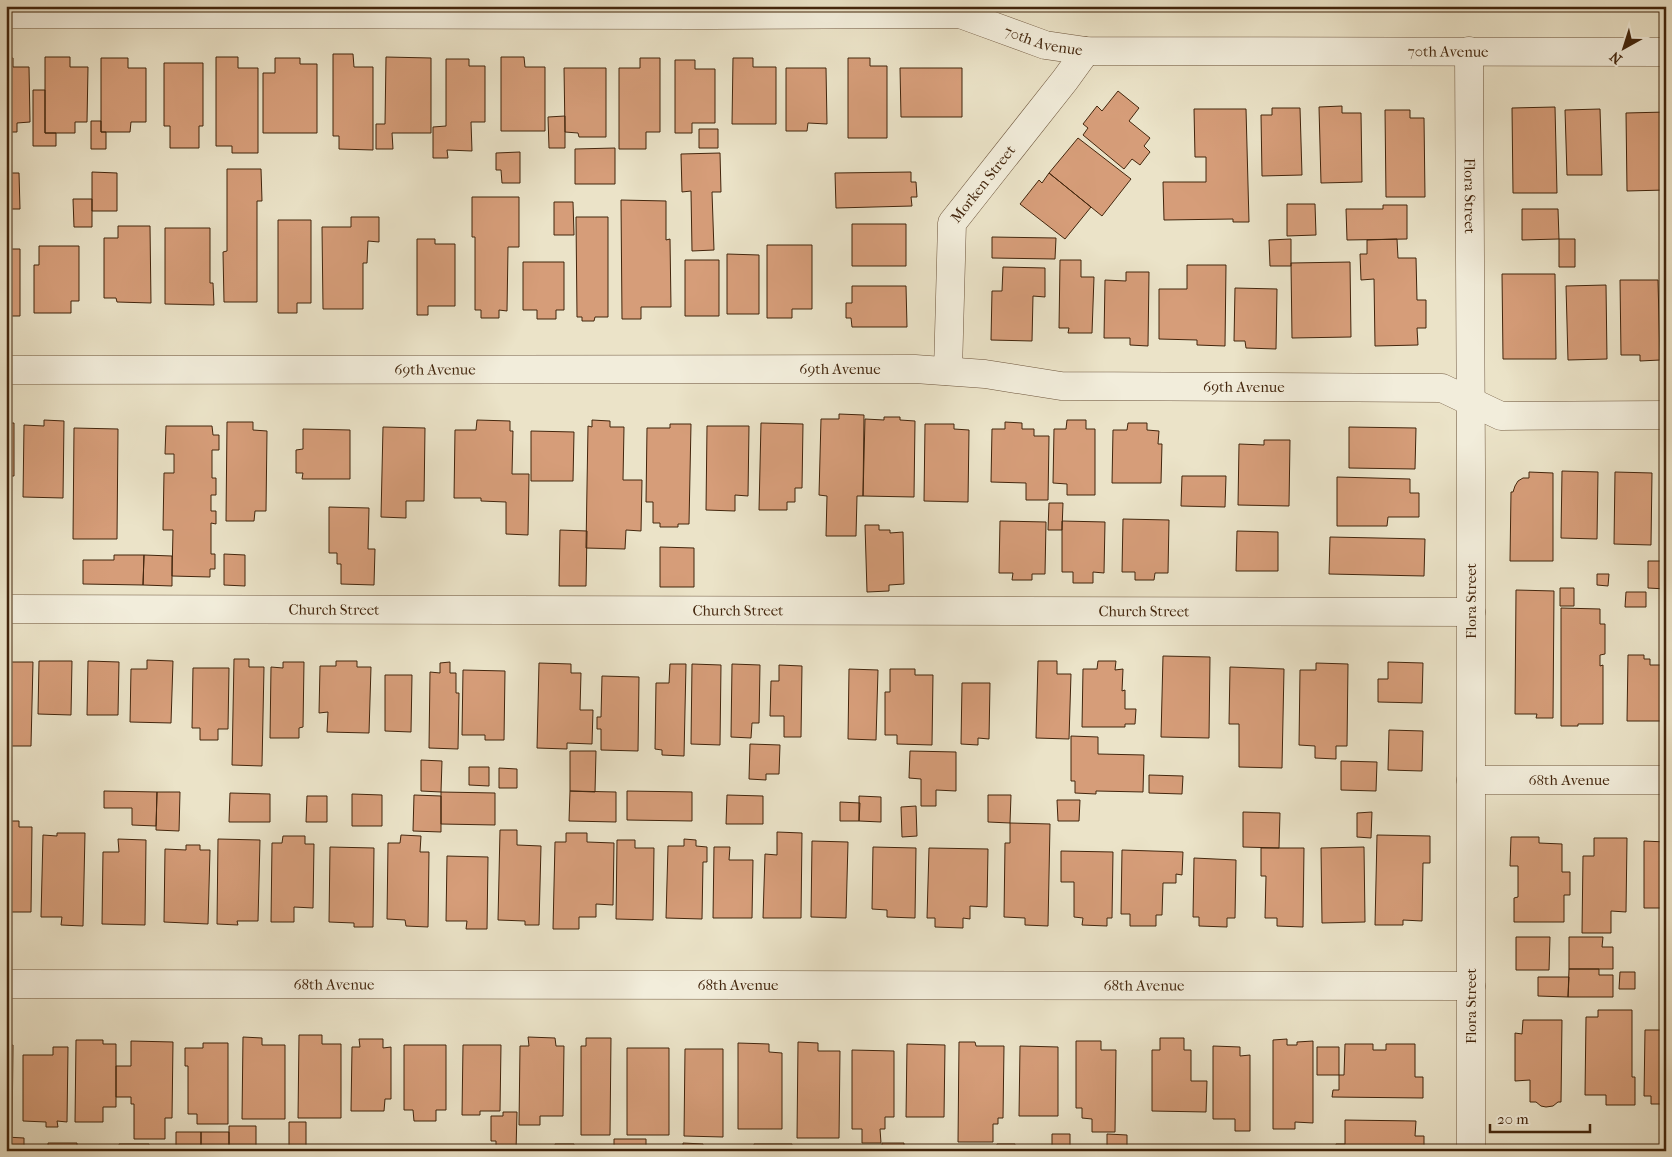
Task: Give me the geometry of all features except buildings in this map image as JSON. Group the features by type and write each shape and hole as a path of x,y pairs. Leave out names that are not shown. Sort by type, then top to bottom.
{"street":[{"name":"70th Avenue","path":"6,14 50,11 539,10 960,14 1045,45 1086,51 1666,52"},
{"name":"Morken Street","path":"948,372 952,223 1086,51"},
{"name":"Flora Street","path":"1469,51 1471,1151"},
{"name":"69th Avenue","path":"6,370 915,369 985,374 1061,386 1442,388 1501,416 1666,415"},
{"name":"Church Street","path":"6,609 1471,612"},
{"name":"68th Avenue","path":"1471,780 1666,780"},
{"name":"68th Avenue","path":"6,984 1470,986"}]}
